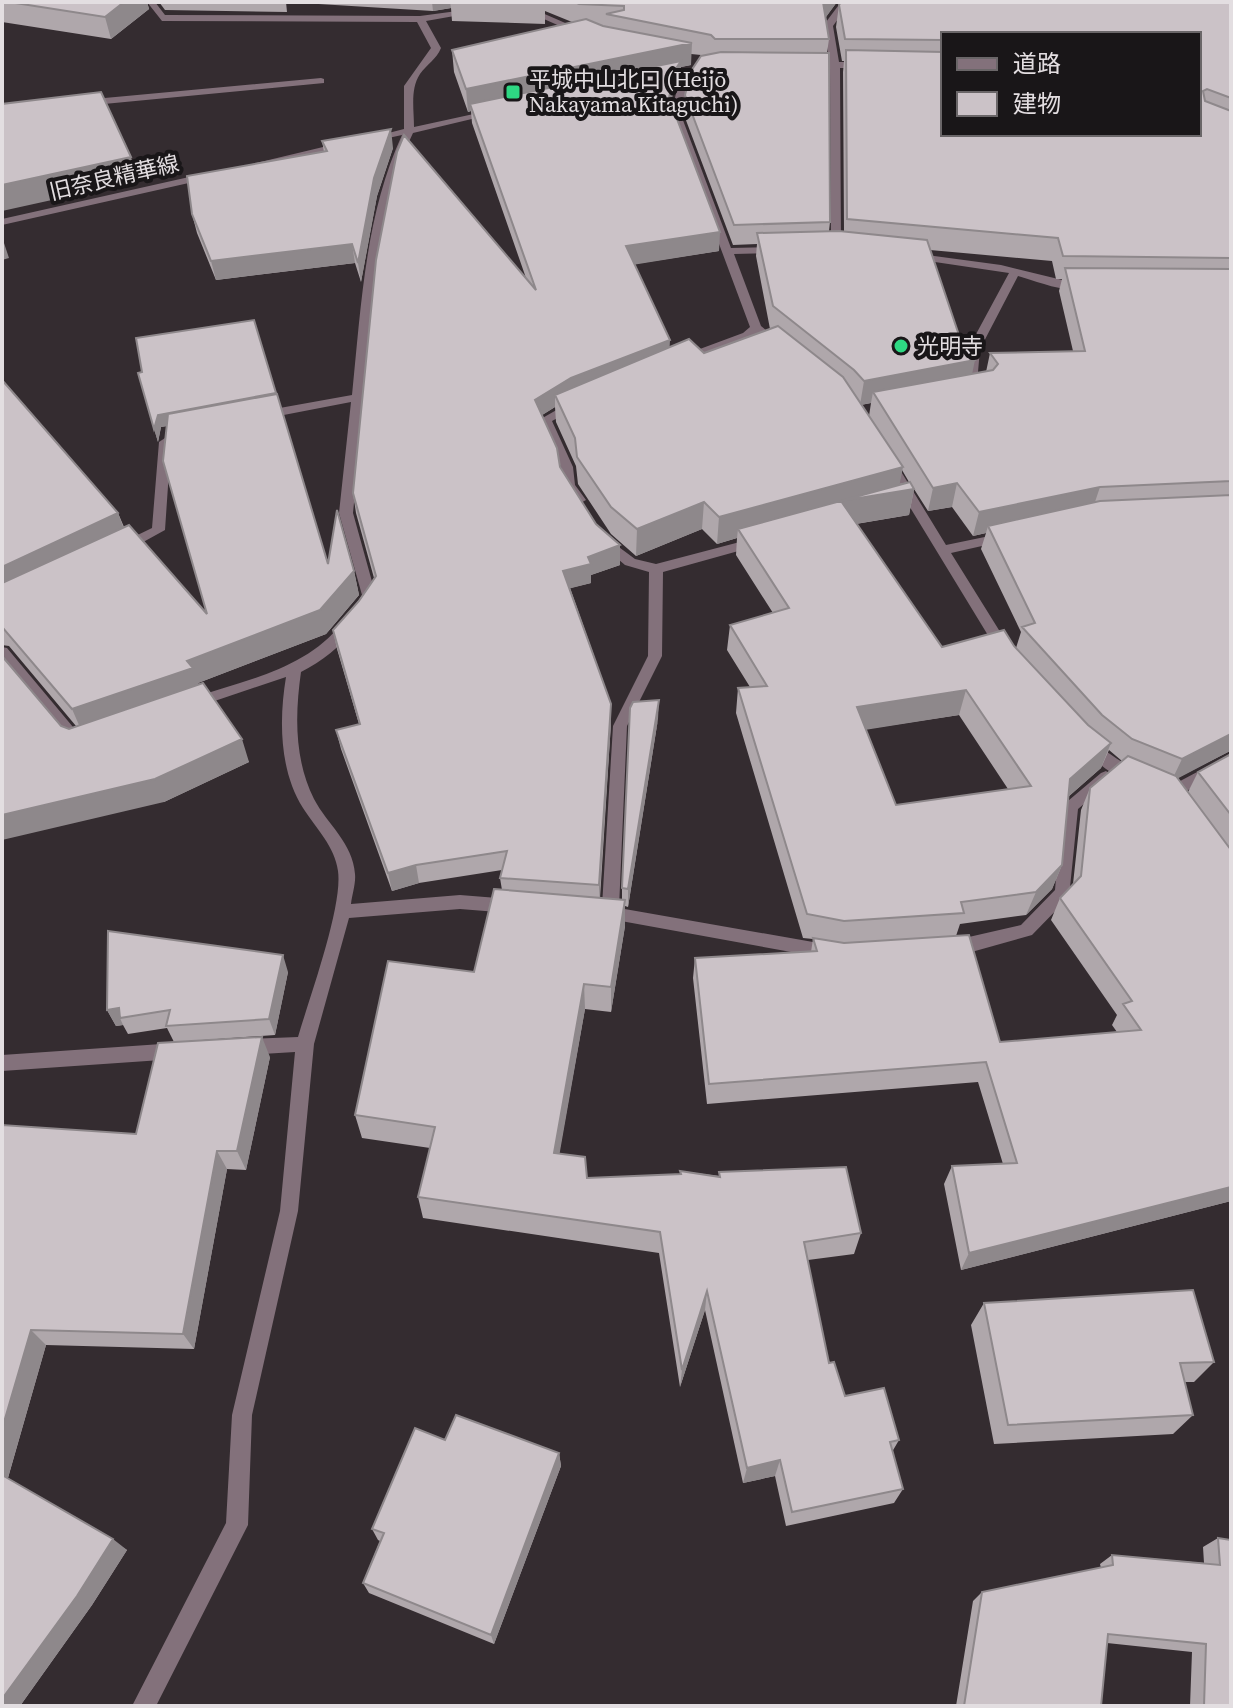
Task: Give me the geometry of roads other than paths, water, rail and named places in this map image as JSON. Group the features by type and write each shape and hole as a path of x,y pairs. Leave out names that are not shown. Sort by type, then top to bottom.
{"street":[{"path":"151,2 162,18 420,19 490,10"},
{"path":"836,248 835,64 828,26 846,2"},
{"path":"510,5 595,37"},
{"path":"179,708 294,669 337,642 369,596 346,513 370,279 391,170 409,130 409,86 436,48 420,19"},
{"path":"681,73 701,65 682,89 676,115 756,328 789,355"},
{"path":"792,65 881,66"},
{"path":"64,105 321,81"},
{"path":"245,167 499,111"},
{"name":"旧奈良精華線","path":"2,222 214,174"},
{"path":"821,249 852,250"},
{"path":"729,251 791,250"},
{"path":"897,255 973,263 1054,285 1101,287"},
{"path":"969,390 983,388 972,372 974,349 1015,272"},
{"path":"673,364 747,335 756,328"},
{"path":"255,416 359,397"},
{"path":"587,512 569,485 567,467 545,420 591,397"},
{"path":"116,551 158,530 166,433 181,430"},
{"path":"880,449 1013,665"},
{"path":"896,502 911,498"},
{"path":"595,526 604,539 630,562 656,569 776,536"},
{"path":"943,550 1018,534"},
{"path":"610,913 620,726 655,656 656,569"},
{"path":"2,652 78,743 92,738"},
{"path":"144,1706 237,1525 242,1415 289,1211 305,1044 342,912 347,874 342,852 307,801 293,760 288,711 294,669"},
{"path":"1075,733 1116,768 1144,780"},
{"path":"1171,794 1231,760"},
{"path":"939,948 968,946 1026,930 1063,892 1070,806 1116,768"},
{"path":"342,912 460,902 535,907"},
{"path":"580,911 610,913 839,954 854,953"},
{"path":"225,1048 305,1044"},
{"path":"2,1063 193,1050"}],"place":[{"name":"平城中山北口 (Heijō Nakayama Kitaguchi)","path":"513,92"},
{"name":"光明寺","path":"901,346"}]}
